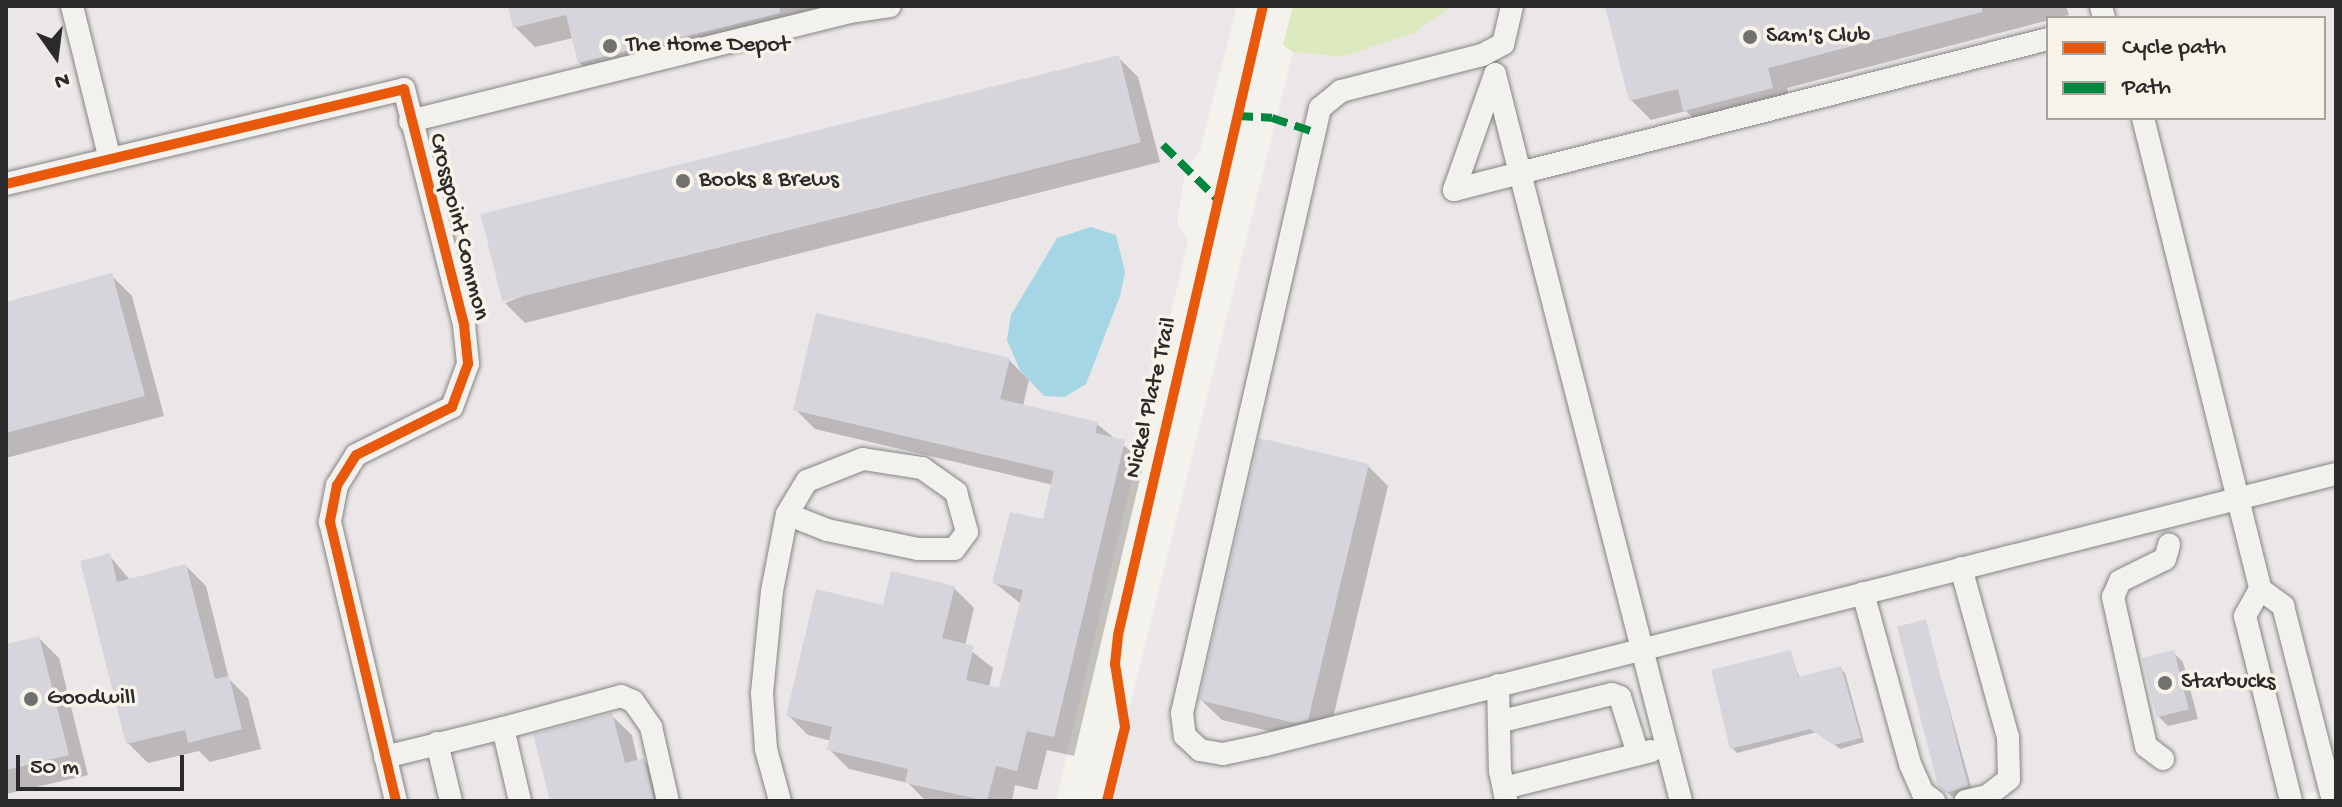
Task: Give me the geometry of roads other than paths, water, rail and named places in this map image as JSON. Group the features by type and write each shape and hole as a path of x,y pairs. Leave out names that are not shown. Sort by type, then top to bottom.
{"street":[{"path":"72,6 110,159"},
{"path":"1512,6 1495,74 1454,190 2046,40"},
{"path":"410,121 850,9 883,7"},
{"path":"1503,44 1482,55 1341,91 1320,108 1182,713 1185,736 1200,750 1223,754 2336,474"},
{"path":"1495,74 1681,801"},
{"name":"Crosspoint Common","path":"6,184 404,89 464,325 468,364 452,407 356,455 337,485 330,536 396,801"},
{"path":"2144,120 2260,589 2283,606 2333,801"},
{"path":"780,801 766,749 762,693 772,591 787,514 807,481 863,459 922,468 956,492 967,532 954,549 918,549 827,530 787,514"},
{"path":"2163,759 2146,746 2113,597 2120,581 2165,559 2169,545"},
{"path":"1961,568 2008,737 2009,779 1987,796 1966,801"},
{"path":"2260,589 2245,616 2291,801"},
{"path":"1863,593 1910,764 1923,793 1934,801"},
{"path":"1498,685 1505,794 1668,747"},
{"path":"1502,721 1612,694 1620,697 1638,754"},
{"path":"385,757 621,696 633,701 651,727 668,801"},
{"path":"503,728 520,801"},
{"path":"437,743 451,801"}],"water":[{"path":"1091,227 1116,235 1125,272 1120,296 1086,384 1065,397 1044,396 1020,370 1007,340 1011,315 1057,238"}],"place":[{"name":"Sam's Club","path":"1750,37"},
{"name":"The Home Depot","path":"610,46"},
{"name":"Books & Brews","path":"683,181"},
{"name":"Starbucks","path":"2165,683"},
{"name":"Goodwill","path":"31,699"}]}
